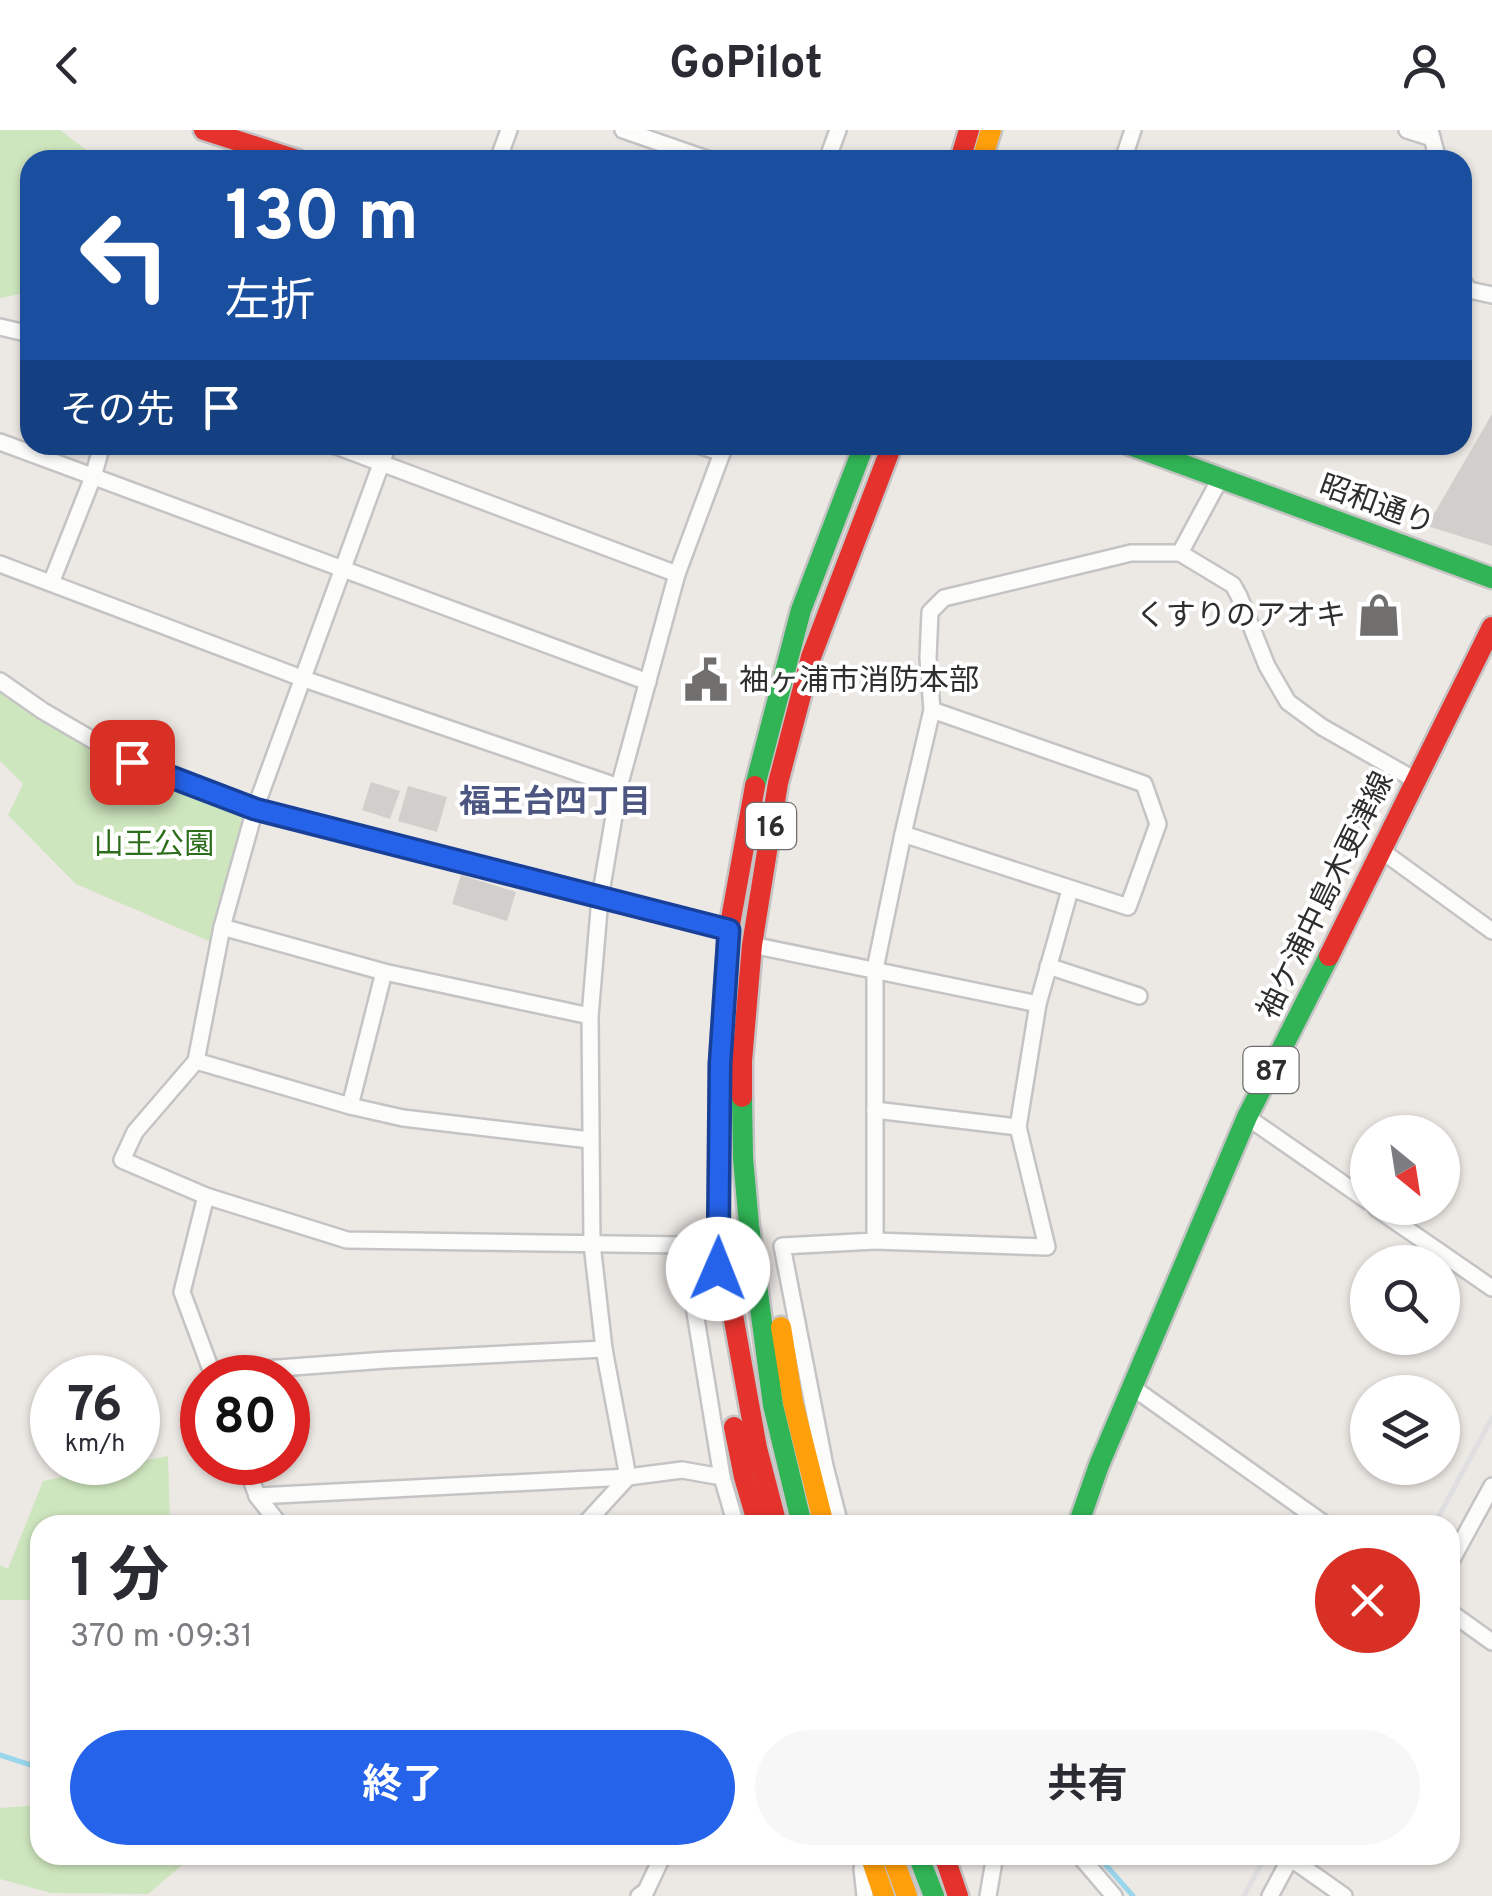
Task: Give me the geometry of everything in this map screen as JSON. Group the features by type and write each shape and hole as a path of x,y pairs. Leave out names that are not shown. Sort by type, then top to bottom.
{"main road":[{"path":"209,131 267,150"},
{"name":"16","path":"755,1515 744,1477 718,1333 720,1064 729,930 756,778 793,638 860,455"},
{"name":"16","path":"800,1515 773,1405 750,1226 743,1158 742,1061 752,944 778,783 811,658 888,455"},
{"name":"昭和通り","path":"1156,455 1492,578"},
{"name":"袖ケ浦中島木更津線","path":"1081,1515 1099,1464 1247,1118 1492,627"},
{"name":"16","path":"750,1226 780,1316 793,1402 821,1515"},
{"name":"16","path":"719,1237 757,1448 774,1515"},
{"path":"873,1865 884,1896"},
{"path":"896,1865 908,1896"},
{"path":"922,1865 934,1896"},
{"path":"946,1865 953,1891"},
{"path":"953,1891 960,1865"}],"street":[{"path":"623,130 681,150"},
{"path":"1407,130 1431,134"},
{"path":"35,455 648,682"},
{"path":"51,584 99,455"},
{"path":"360,455 677,574"},
{"path":"385,455 255,809 222,927 196,1061 134,1132 122,1160 206,1196 347,1240 684,1246 722,1477 733,1515"},
{"path":"628,1478 604,1349 592,1244 590,1016 600,898 619,788 677,574 722,455"},
{"path":"1180,553 1220,480"},
{"path":"875,1241 875,969 932,710 930,612 944,598 1131,553 1180,553 1233,585 1267,666 1288,702 1322,727 1415,780"},
{"path":"0,564 304,678 619,788"},
{"path":"0,681 43,711 132,762 255,809 729,930"},
{"path":"902,834 1128,907 1158,824 1144,784 932,710"},
{"path":"1382,852 1492,930"},
{"path":"837,1515 782,1246 875,1241 1047,1247 1018,1127 1038,1004 1070,890"},
{"path":"222,927 384,972 590,1016"},
{"path":"752,944 1038,1004"},
{"path":"1048,966 1139,996"},
{"path":"350,1106 384,972"},
{"path":"196,1061 403,1118 590,1140"},
{"path":"875,1110 1018,1127"},
{"path":"1247,1118 1350,1189"},
{"path":"206,1196 182,1292 206,1355"},
{"path":"1401,1225 1492,1288"},
{"path":"310,1367 604,1349"},
{"path":"1132,1387 1312,1515"},
{"path":"257,1496 628,1478 682,1470 722,1477"},
{"path":"593,1515 628,1478"},
{"path":"253,1485 272,1515"},
{"path":"1460,1545 1492,1486"},
{"path":"1460,1619 1491,1639"},
{"path":"639,1896 646,1891 658,1865"},
{"path":"861,1865 865,1896"},
{"path":"988,1896 993,1865"},
{"path":"1088,1865 1114,1896"},
{"path":"1270,1896 1286,1865"},
{"path":"1303,1865 1344,1896"}],"green space":[{"path":"0,130 60,130 86,150 20,150 20,294 0,298"},
{"name":"山王公園","path":"0,681 132,763 255,809 218,945 76,884 8,815 23,784 0,761"},
{"path":"168,1456 170,1515 30,1515 30,1600 0,1600 0,1565 8,1569 41,1485 160,1485 160,1458"},
{"path":"30,1806 30,1865 182,1865 148,1894 51,1893 0,1879 0,1808"}],"building":[{"path":"1492,414 1492,546 1427,526 1468,455 1472,455"},
{"path":"371,782 400,791 390,819 362,810"},
{"path":"408,786 447,797 437,832 398,821"},
{"path":"461,875 516,892 507,921 452,904"}],"waterway":[{"path":"0,1755 30,1765"},
{"path":"1106,1865 1133,1896"}],"railway":[{"path":"1439,1515 1492,1418"},
{"path":"1244,1896 1261,1865"}],"traffic: fast":[{"path":"755,786 801,610 860,455"},
{"path":"1157,455 1492,578"},
{"path":"1082,1515 1099,1465 1247,1117 1329,956"},
{"path":"742,1097 749,1225 773,1405 800,1515"},
{"path":"922,1865 934,1896"}],"traffic: slow":[{"path":"985,150 991,130"},
{"path":"781,1327 793,1402 821,1515"},
{"path":"873,1865 884,1896"},
{"path":"896,1865 907,1896"}],"traffic: jam":[{"path":"204,130 266,150"},
{"path":"963,150 969,130"},
{"path":"742,1097 752,945 778,783 811,657 888,455"},
{"path":"1329,956 1492,627"},
{"path":"755,786 729,930 720,1064 719,1237 757,1448 774,1515"},
{"path":"734,1427 755,1515"},
{"path":"947,1865 958,1896"}],"place":[{"name":"くすりのアオキ","path":"1379,615"},
{"name":"袖ヶ浦市消防本部","path":"706,680"}],"district":[{"name":"福王台四丁目","path":"555,801"}],"route":[{"path":"132,762 255,809 729,930 720,1064 718,1269"}]}
